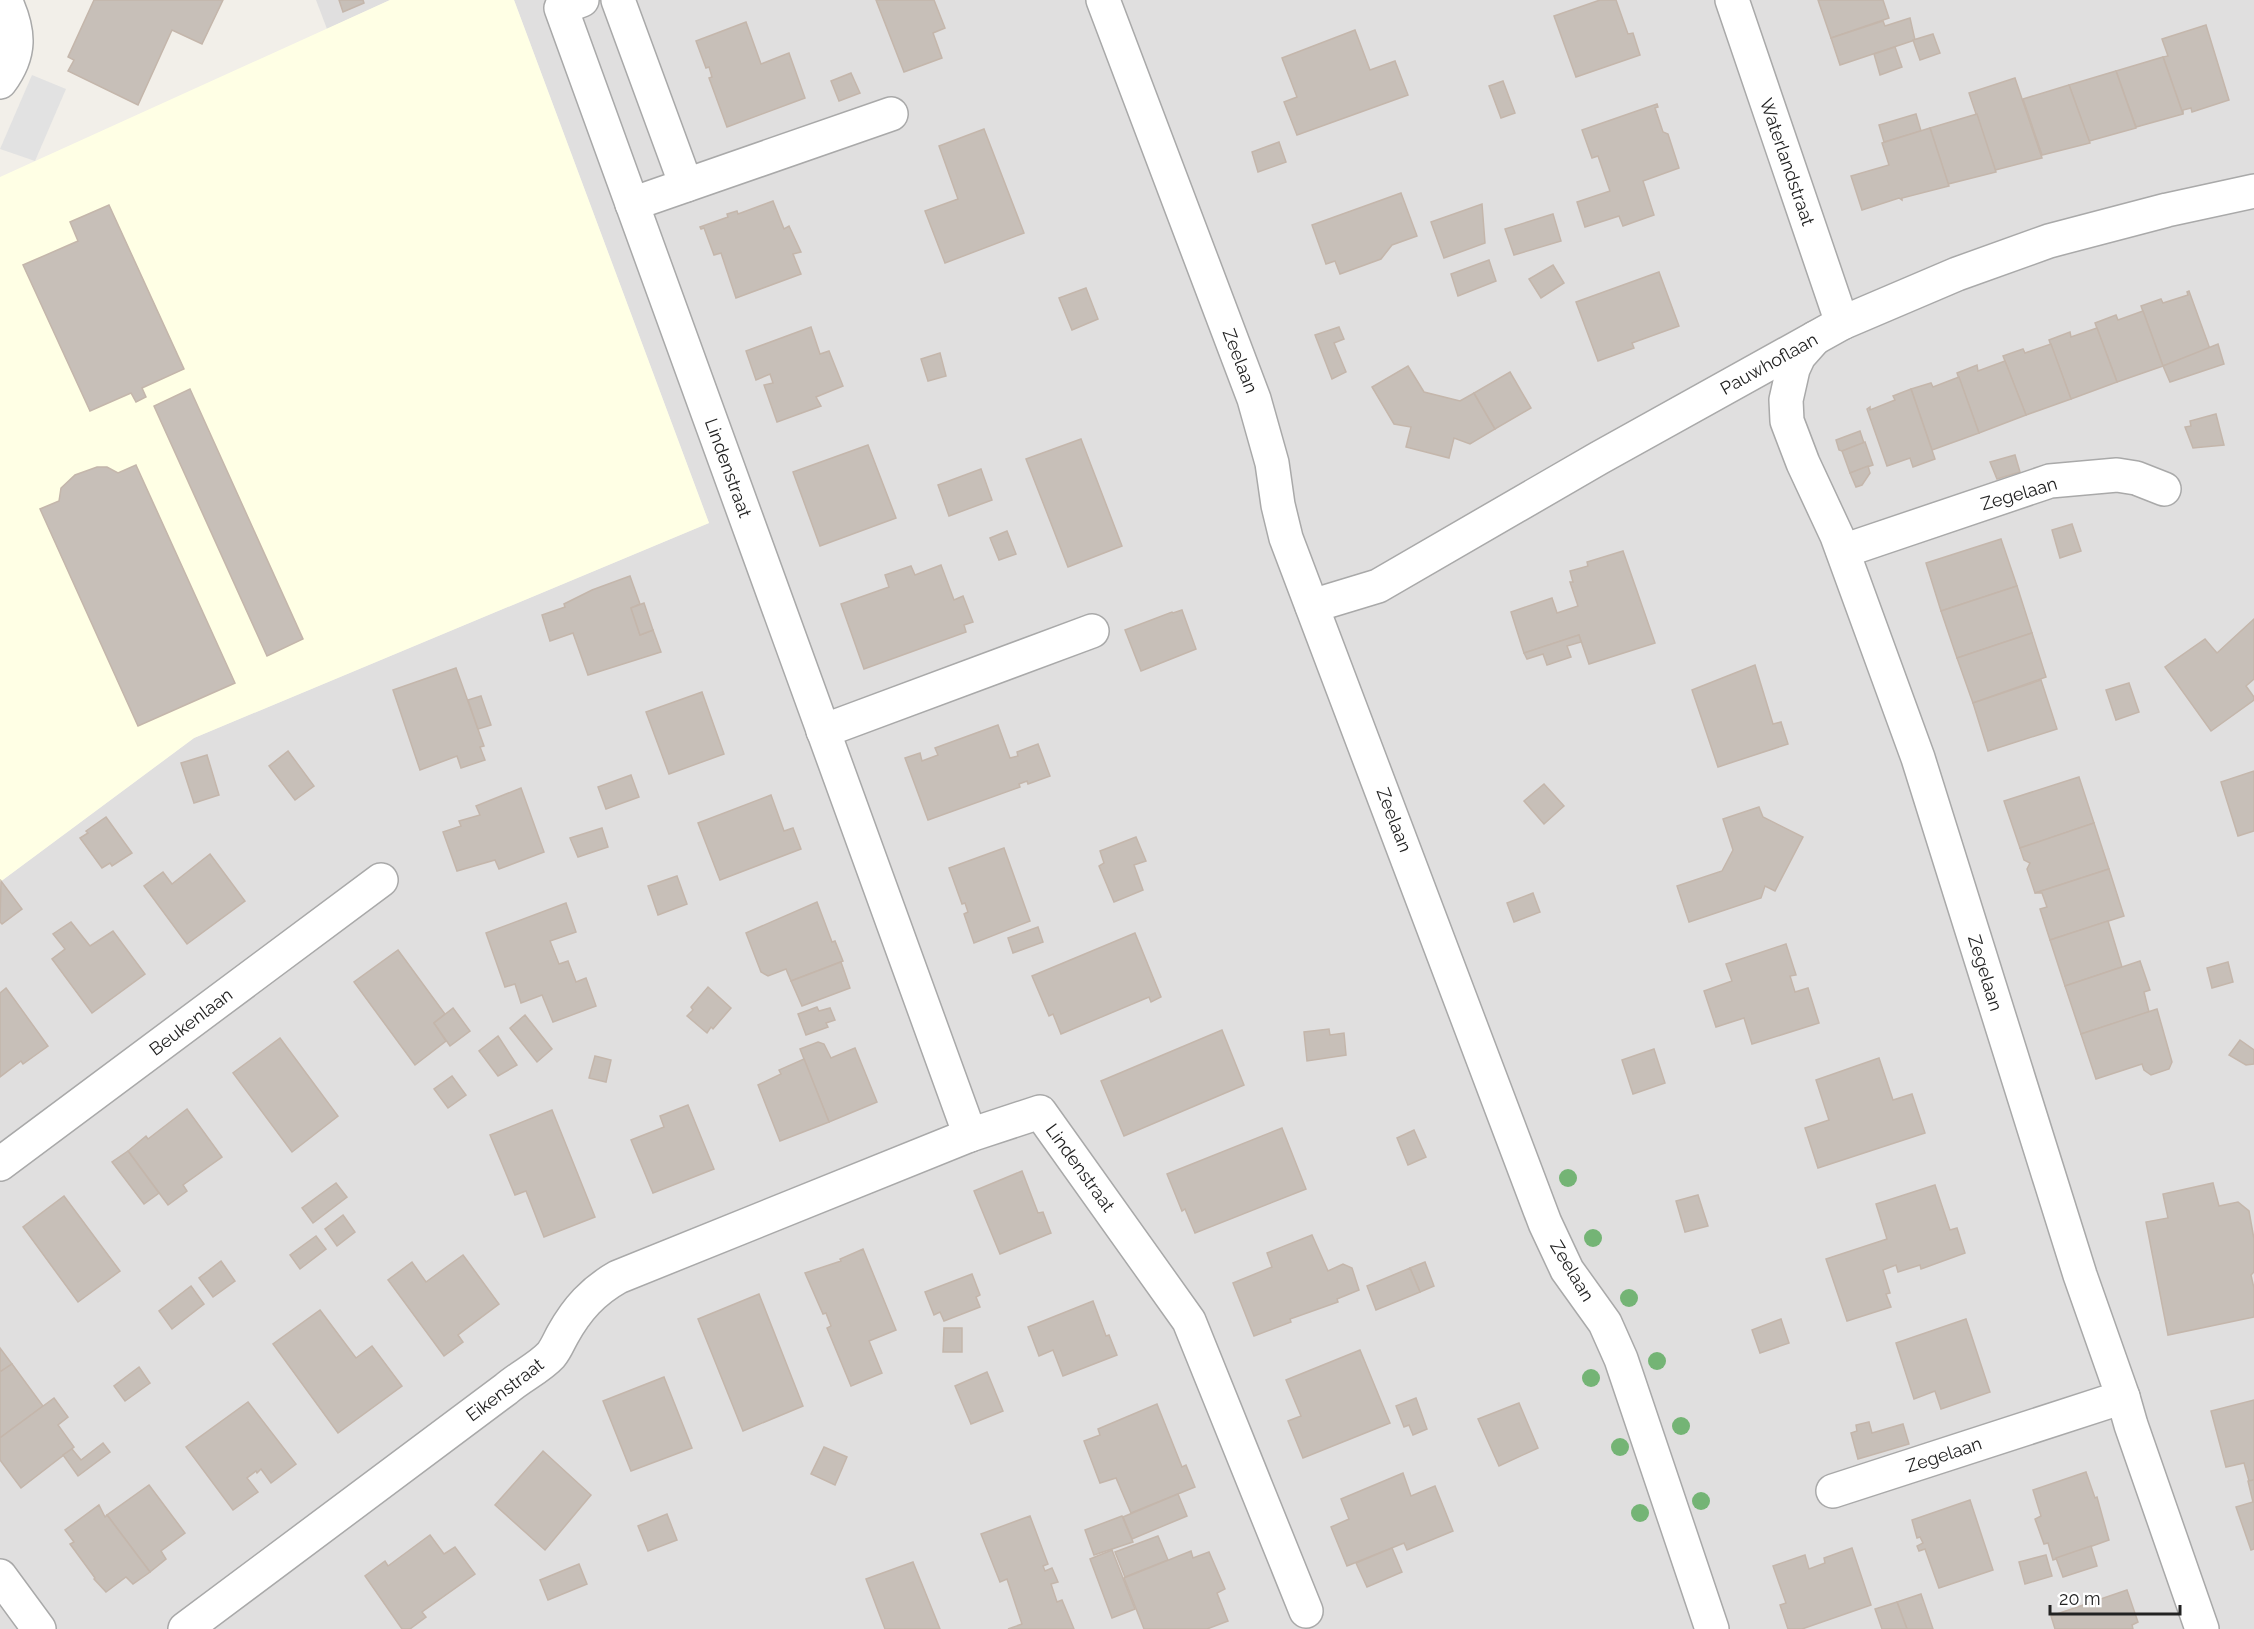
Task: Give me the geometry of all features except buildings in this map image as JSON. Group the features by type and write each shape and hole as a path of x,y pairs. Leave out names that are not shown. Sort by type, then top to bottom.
{"street":[{"path":"0,82 11,67 17,42 13,17 5,0"},
{"name":"Lindenstraat","path":"582,0 561,8 970,1135 1040,1112 1189,1321 1306,1611"},
{"path":"618,0 686,185"},
{"name":"Zeelaan","path":"1103,0 1254,399 1272,463 1278,505 1286,538 1545,1223 1567,1270 1605,1323 1621,1359 1712,1629"},
{"name":"Waterlandstraat","path":"1732,0 1829,331"},
{"path":"632,204 891,114"},
{"name":"Pauwhoflaan","path":"1312,606 1378,585 1599,458 1829,331 1957,274 2049,240 2254,191"},
{"name":"Zegelaan","path":"1829,331 1798,356 1792,369 1786,400 1787,421 1843,551 1918,758 2080,1275 2202,1629"},
{"name":"Zegelaan","path":"1843,551 2050,481 2117,475 2136,478 2164,489"},
{"path":"823,731 1092,631"},
{"name":"Beukenlaan","path":"0,1164 381,880"},
{"name":"Eikenstraat","path":"184,1629 520,1377 543,1364 554,1352 580,1307 603,1285 970,1135"},
{"name":"Zegelaan","path":"1833,1491 2123,1397"},
{"path":"0,1576 39,1629"}],"shaded area":[{"path":"316,0 390,0 327,29"},
{"path":"390,0 514,0 709,523 194,738 0,882 0,177"},
{"path":"514,0 2254,0 2254,1629 0,1629 0,882 194,738 709,523"},
{"path":"32,75 66,89 35,161 0,149"}]}
